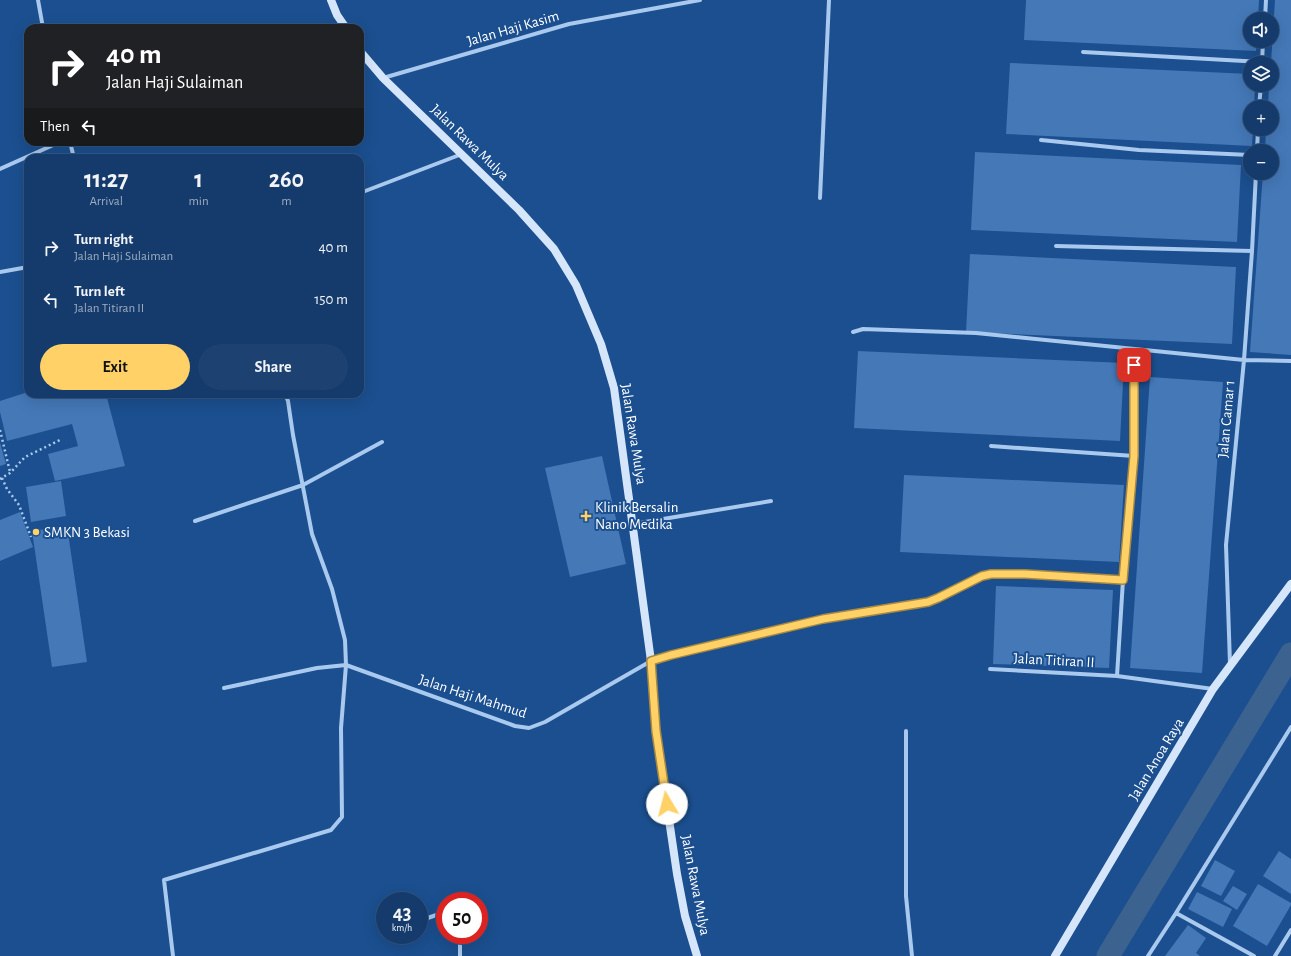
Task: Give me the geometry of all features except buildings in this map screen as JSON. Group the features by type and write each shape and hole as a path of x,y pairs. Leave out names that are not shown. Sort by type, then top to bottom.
{"main road":[{"path":"331,0 337,15 343,24"},
{"name":"Jalan Rawa Mulya","path":"364,56 383,78 519,210 554,249 576,285 601,344 614,388 651,661 656,731 677,874 685,916 697,956"},
{"name":"Jalan Anoa Raya","path":"1056,956 1214,689 1291,584"}],"street":[{"path":"38,0 42,24"},
{"name":"Jalan Haji Kasim","path":"383,78 569,24 700,0"},
{"path":"820,198 829,0"},
{"path":"1265,12 1266,0"},
{"path":"1083,52 1243,62"},
{"path":"1040,140 1139,150 1243,155"},
{"path":"33,154 51,146"},
{"path":"364,191 462,154"},
{"path":"0,169 24,158"},
{"name":"Jalan Camar 1","path":"1230,666 1226,545 1244,360 1256,180"},
{"path":"1056,246 1252,251"},
{"path":"0,272 24,268"},
{"path":"853,332 863,330 976,333 1244,360 1291,361"},
{"path":"1117,676 1123,580 1134,456 1134,349"},
{"path":"173,956 164,880 331,830 342,817 341,728 346,665 344,634 332,589 312,534 286,398"},
{"path":"195,521 303,485 382,442"},
{"path":"991,446 1134,456"},
{"path":"633,524 771,501"},
{"name":"Jalan Haji Mahmud","path":"346,665 515,726 529,728 545,722 651,661 823,619 928,602 982,576 991,574 1025,574 1123,580"},
{"path":"224,688 317,668 346,665"},
{"name":"Jalan Titiran II","path":"990,669 1117,676 1214,689"},
{"path":"1148,956 1291,727"},
{"path":"906,731 906,896 912,956"},
{"path":"1176,913 1254,956"},
{"path":"1276,956 1291,930"},
{"path":"460,944 460,956"}],"path":[{"path":"0,430 10,473"},
{"path":"31,538 19,505 1,478 10,473 25,457 62,439"}],"waterway":[{"path":"1108,956 1291,654"}],"place":[{"name":"Klinik Bersalin Nano Medika","path":"586,516"},
{"name":"SMKN 3 Bekasi","path":"36,532"}],"route":[{"path":"667,804 656,731 651,661 823,619 928,602 982,576 991,574 1025,574 1123,580 1134,456 1134,365"}]}
